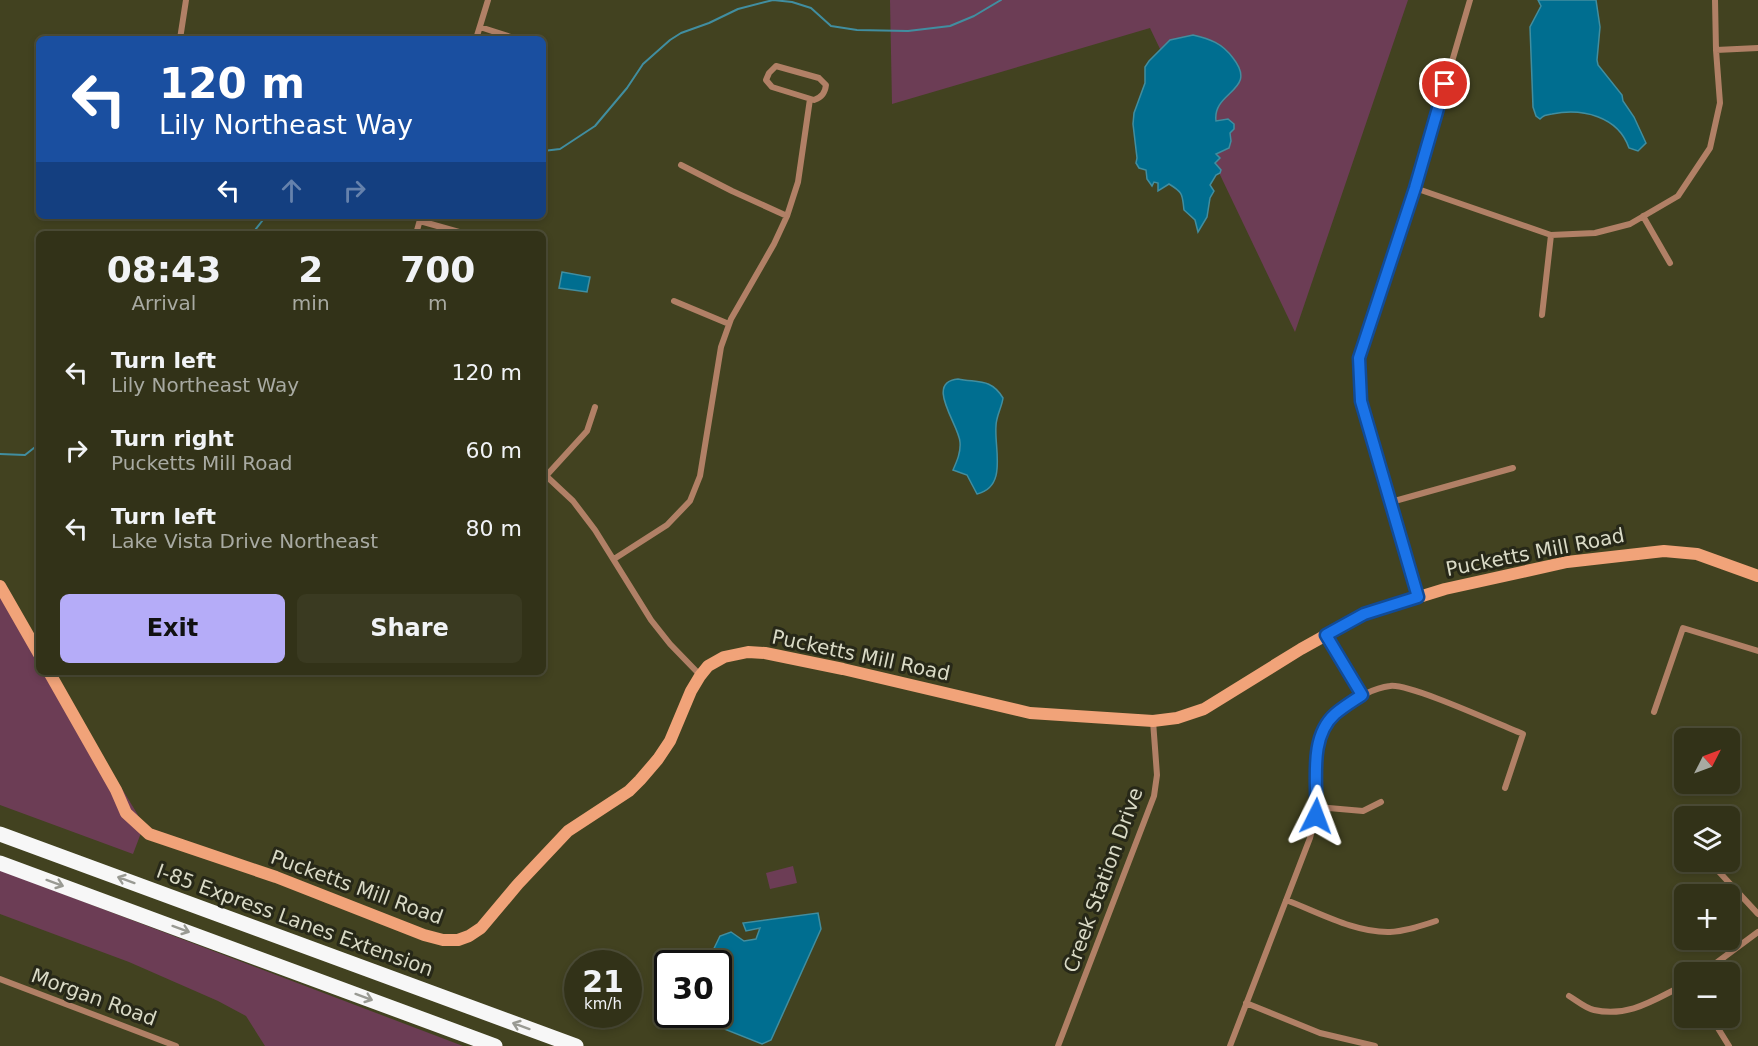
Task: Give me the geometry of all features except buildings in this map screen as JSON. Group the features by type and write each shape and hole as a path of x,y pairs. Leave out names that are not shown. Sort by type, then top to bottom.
{"highway":[{"name":"I-85 Express Lanes Extension","path":"0,834 576,1046"},
{"path":"0,862 495,1046"}],"street":[{"path":"180,36 186,0"},
{"path":"477,36 488,0"},
{"path":"1418,597 1361,401 1359,358 1415,188 1470,0"},
{"path":"1415,188 1551,235 1595,233 1630,224 1678,196 1710,148 1720,103 1715,0"},
{"path":"480,27 508,36"},
{"path":"1716,50 1758,48"},
{"path":"776,66 819,78 826,85 825,92 820,98 810,99 772,87 766,80 769,73 776,66"},
{"path":"614,559 667,525 690,501 700,476 721,347 729,324 787,216 798,182 810,99"},
{"path":"681,165 787,216"},
{"path":"1643,216 1670,263"},
{"path":"423,219 457,231"},
{"path":"1542,315 1551,235"},
{"path":"674,301 729,324"},
{"path":"546,474 587,431 595,407"},
{"path":"1391,502 1513,468"},
{"path":"546,476 573,501 596,530 651,620 700,675"},
{"name":"Pucketts Mill Road","path":"52,675 116,790 126,813 148,834 276,877 424,935 443,940 458,940 482,927 518,884 568,831 629,790 640,780 670,741 700,675 718,658 735,654 765,653 1030,713 1153,721 1177,718 1204,709 1364,614 1418,597 1567,562 1664,551 1697,554 1758,576"},
{"path":"0,586 36,649"},
{"path":"1654,712 1683,628 1758,651"},
{"path":"1326,635 1362,695"},
{"path":"1230,1046 1310,838 1317,807 1317,748 1323,729 1335,714 1362,695 1393,685 1413,690 1523,734 1505,788"},
{"name":"Creek Station Drive","path":"1058,1046 1154,796 1157,775 1153,721"},
{"path":"1317,807 1363,811 1381,802"},
{"path":"1719,872 1758,914"},
{"path":"1287,900 1359,927 1389,932 1410,929 1436,921"},
{"path":"1718,962 1758,932"},
{"name":"Morgan Road","path":"0,979 176,1046"},
{"path":"1569,996 1592,1010 1631,1011 1674,990"},
{"path":"1246,1004 1320,1033 1372,1046"},
{"path":"1718,1028 1729,1046"}],"shaded area":[{"path":"890,0 1408,0 1295,332 1150,28 892,104"},
{"path":"0,588 36,647 36,675 53,675 144,825 133,854 0,805"},
{"path":"793,866 797,883 770,889 766,873"},
{"path":"0,870 463,1046 265,1046 246,1016 218,1001 129,962 0,914"}],"water":[{"path":"1538,0 1596,0 1600,27 1598,65 1622,95 1623,101 1634,117 1646,143 1638,151 1629,148 1617,128 1598,117 1575,112 1548,115 1540,119 1536,116 1533,107 1530,27 1541,6"},
{"path":"1193,35 1220,45 1240,69 1241,78 1217,111 1216,121 1228,119 1234,124 1234,129 1230,133 1229,148 1216,154 1220,158 1215,163 1221,170 1210,185 1214,191 1210,198 1207,217 1198,232 1195,220 1184,210 1180,192 1169,184 1158,191 1158,183 1154,182 1152,186 1147,179 1146,170 1139,168 1136,163 1133,124 1134,113 1145,83 1145,67 1149,61 1170,40"},
{"path":"562,272 590,277 587,292 559,288"},
{"path":"958,379 989,384 1003,398 996,422 996,475 993,484 987,490 977,494 967,475 953,470 960,442 943,396 948,382"},
{"path":"818,913 821,929 771,1040 762,1044 722,1028 732,1028 732,950 713,950 720,936 731,932 744,941 756,939 760,928 746,931 743,923"}],"waterway":[{"path":"546,151 560,149 595,126 627,88 643,64 670,40 681,33 738,9 773,0 792,2 811,8 831,26 857,30 908,31 950,26 974,16 1001,0"},
{"path":"254,231 264,219"},
{"path":"0,454 25,455 36,446"}],"route":[{"path":"1316,816 1317,748 1323,729 1335,714 1362,695 1326,635 1364,614 1418,597 1361,401 1359,358 1415,188 1445,84"}]}
